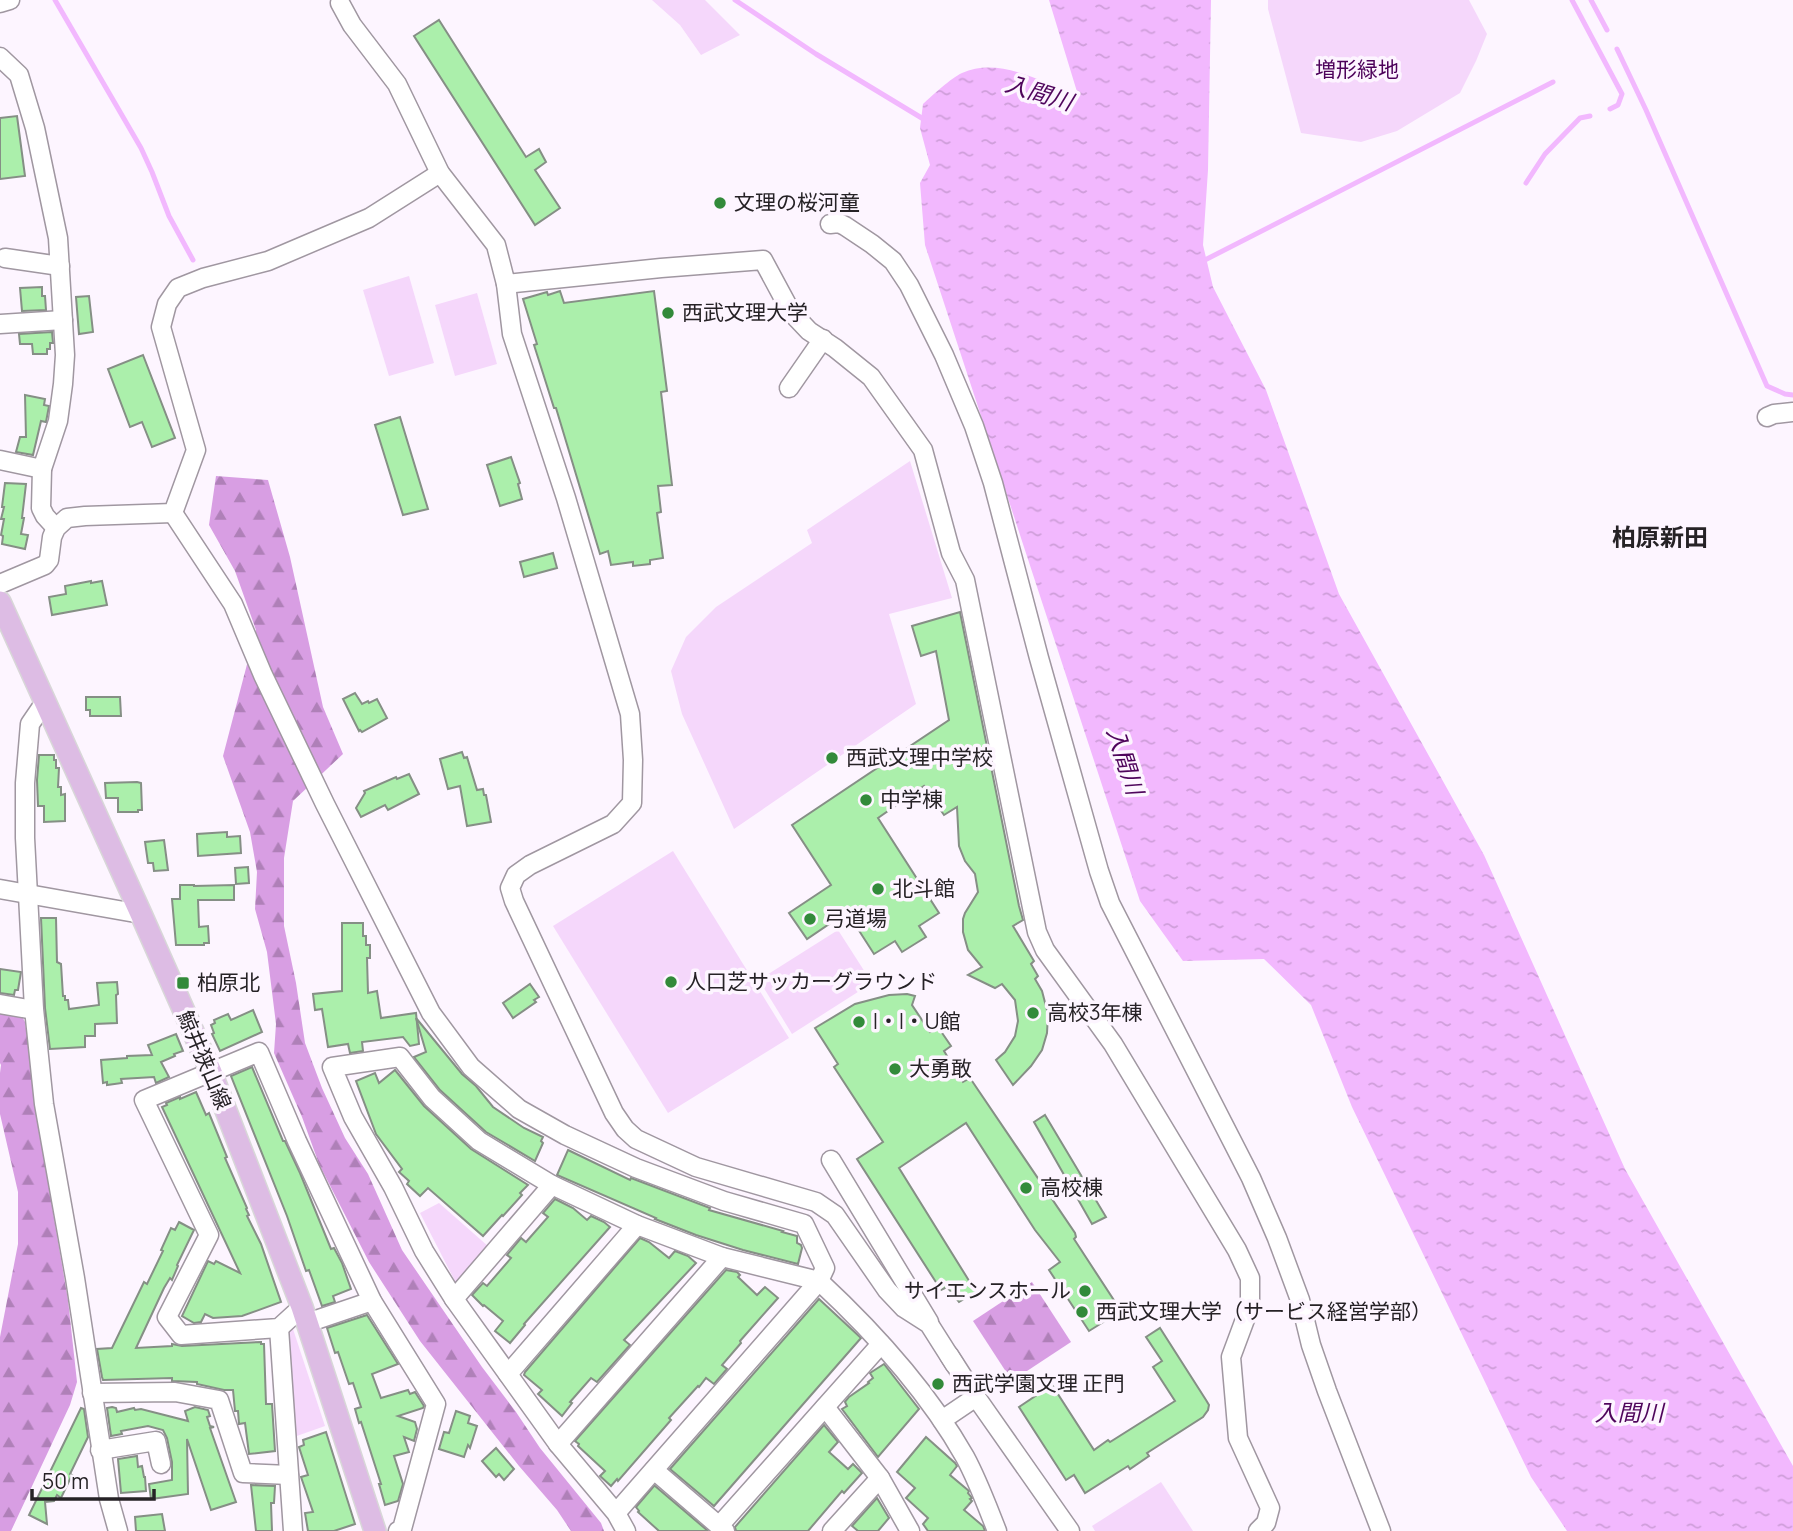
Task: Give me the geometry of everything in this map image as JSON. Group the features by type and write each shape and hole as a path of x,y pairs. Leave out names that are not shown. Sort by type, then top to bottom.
{"main road":[{"name":"鯨井狭山線","path":"0,602 211,1072 304,1315 375,1531"}],"street":[{"path":"0,3 10,0"},
{"path":"340,3 352,25 397,84 440,173 496,245 506,284 512,334 566,498 630,714 632,803 613,824 516,875 510,888 614,1113 636,1139 696,1167 817,1202 835,1215 887,1290 904,1308 929,1324 976,1397 1070,1531"},
{"path":"0,57 19,75 35,128 54,215 60,266 64,384 58,421 42,469 41,508 56,528"},
{"path":"173,513 196,450 161,327 167,304 178,288 203,278 268,261 369,218 440,173"},
{"path":"830,224 839,223 845,226 893,261 909,285 974,426 993,483 1110,903 1245,1166 1277,1238 1300,1300 1311,1345 1327,1391 1381,1531"},
{"path":"5,258 60,266"},
{"path":"506,284 763,260 791,312 809,331 871,377 923,450 951,553 965,580 1037,932 1045,950 1113,1044 1237,1250 1250,1278 1250,1306 1231,1357 1238,1438 1270,1507 1266,1523 1258,1531"},
{"path":"0,324 63,320"},
{"path":"789,388 823,339"},
{"path":"1767,417 1793,412"},
{"path":"0,460 42,469"},
{"path":"0,584 45,565 49,560 56,528 67,518 173,513"},
{"path":"173,513 233,604 263,675 325,804 426,1002 471,1067 519,1109 565,1135 636,1168 712,1196 804,1224 825,1268 819,1281 616,1513"},
{"path":"45,702 30,724 25,783 25,838 34,1010 44,1104 75,1278 100,1450 118,1531"},
{"path":"0,889 141,914"},
{"path":"0,1004 34,1010"},
{"path":"372,1301 304,1315 279,1328 181,1335 167,1317 209,1235 144,1100 258,1052 372,1301 436,1404 402,1529 397,1531"},
{"path":"626,1531 616,1513 558,1444 454,1298 424,1251 393,1187 353,1117 332,1067 400,1058 432,1098 463,1128 497,1153 552,1185 637,1225 722,1257 819,1281 851,1311 911,1377 942,1420 977,1481 997,1531"},
{"path":"831,1160 955,1365"},
{"path":"454,1298 552,1185"},
{"path":"508,1374 637,1225"},
{"path":"558,1444 722,1257"},
{"path":"279,1328 293,1531"},
{"path":"654,1470 722,1528 881,1344"},
{"path":"92,1393 175,1392 219,1399 243,1473 289,1475"},
{"path":"942,1420 976,1397"},
{"path":"825,1407 880,1478 910,1531"},
{"path":"100,1450 156,1441 161,1464"},
{"path":"832,1531 880,1478"}],"green space":[{"path":"652,0 705,0 740,35 701,55 680,25"},
{"name":"増形緑地","path":"1268,0 1469,0 1487,34 1460,93 1397,131 1361,142 1301,133 1268,9"},
{"path":"409,276 434,363 389,376 363,290"},
{"path":"477,293 497,364 455,376 435,305"},
{"path":"910,461 952,598 889,614 916,704 734,829 682,714 671,671 686,637 716,607 812,543 807,530"},
{"path":"216,476 268,480 290,557 323,707 343,754 293,801 284,858 284,926 305,1043 345,1138 368,1174 402,1250 540,1448 601,1523 604,1531 571,1531 557,1510 420,1341 369,1262 319,1164 274,1053 276,1024 267,952 255,909 257,872 250,832 223,756 256,630 235,571 209,525"},
{"name":"人口芝サッカーグラウンド","path":"673,851 789,1038 668,1113 553,926"},
{"path":"838,930 872,983 792,1034 759,980"},
{"path":"0,1010 21,1014 25,1022 68,1300 77,1382 70,1405 11,1531 0,1531 0,1337 18,1244 18,1192 0,1114"},
{"path":"439,1203 489,1247 456,1283 420,1213"},
{"path":"1032,1282 1071,1342 1012,1381 973,1321"},
{"path":"292,1326 325,1426 294,1437 287,1333"},
{"path":"1161,1482 1193,1531 1095,1531 1092,1526"}],"water":[{"name":"入間川","path":"1049,0 1211,0 1208,170 1203,245 1213,287 1266,390 1339,594 1484,855 1625,1169 1793,1466 1793,1531 1567,1531 1531,1477 1352,1107 1311,1005 1264,959 1183,961 1140,901 925,245 920,183 930,165 920,128 923,104 962,73 991,68 1021,73 1078,95"}],"building":[{"path":"439,20 526,157 539,149 546,162 535,170 560,208 535,225 414,36"},
{"path":"17,116 25,176 0,179 0,118"},
{"path":"42,287 46,310 22,311 20,288"},
{"path":"560,291 564,303 654,291 667,391 661,392 672,485 658,486 661,512 657,513 663,558 650,560 650,564 633,566 633,562 611,565 608,551 600,554 534,345 537,344 523,299"},
{"path":"89,296 93,332 79,334 76,297"},
{"path":"52,332 53,343 50,343 47,354 33,354 32,344 20,344 19,334"},
{"path":"143,355 175,438 152,447 142,422 130,427 108,369"},
{"path":"25,395 45,399 44,405 49,406 46,422 41,421 33,455 16,452 20,437 26,437"},
{"path":"400,417 428,509 403,515 375,425"},
{"path":"511,457 520,483 518,484 522,499 500,506 487,465"},
{"path":"5,483 26,484 21,534 28,535 25,549 2,544 4,519 1,519"},
{"path":"553,553 557,568 524,577 520,562"},
{"path":"102,581 107,605 52,615 49,597 66,594 65,586"},
{"path":"960,612 1023,920 1013,926 1034,961 1031,964 1038,976 1035,979 1042,991 1048,1014 1047,1033 1042,1050 1013,1085 996,1060 1015,1036 1018,1021 1015,1000 1002,984 995,988 968,975 982,967 968,950 963,932 965,913 978,892 975,874 965,861 959,846 957,807 944,815 924,786 878,818 939,913 919,926 926,937 902,952 895,941 874,954 847,912 807,939 789,913 831,885 792,825 949,720 936,651 921,656 912,626"},
{"path":"355,693 362,704 377,699 387,718 362,732 359,731 343,699"},
{"path":"86,697 120,697 121,716 90,716 90,710 86,710"},
{"path":"462,752 464,758 467,757 477,790 483,789 486,795 491,822 467,826 460,786 448,789 440,759"},
{"path":"39,755 54,755 56,760 56,768 59,768 58,787 61,787 61,795 65,794 65,821 44,822 44,806 38,806"},
{"path":"409,774 419,794 388,810 385,805 361,817 356,808 364,791"},
{"path":"105,783 141,783 142,810 118,812 118,798 106,798"},
{"path":"227,832 227,837 240,836 241,853 198,856 197,834"},
{"path":"164,840 168,870 154,871 153,863 148,863 145,842"},
{"path":"248,867 249,883 236,884 235,868"},
{"path":"180,885 234,885 234,900 198,900 199,927 208,926 209,943 176,945 172,899 180,899"},
{"path":"41,918 56,918 57,962 61,964 63,996 68,1000 69,1009 99,1005 97,983 117,982 117,1023 95,1024 95,1036 85,1036 85,1047 50,1049 45,1008"},
{"path":"342,923 363,923 363,936 366,936 366,945 370,945 370,958 367,958 368,993 377,991 381,1018 416,1013 419,1044 410,1046 403,1037 362,1042 363,1051 350,1053 348,1044 328,1047 322,1009 315,1010 313,994 342,991"},
{"path":"0,969 21,972 18,990 15,990 14,995 0,993"},
{"path":"530,984 539,997 513,1018 503,1003"},
{"path":"889,995 915,996 912,1005 930,1032 938,1027 951,1046 944,1051 963,1082 970,1078 1075,1233 1074,1239 1121,1311 1089,1331 1049,1270 1060,1262 1035,1230 966,1123 899,1168 976,1292 959,1302 947,1287 941,1290 857,1159 883,1142 834,1067 838,1064 815,1028 855,1004"},
{"path":"253,1010 262,1032 220,1051 212,1034 211,1025 215,1023 214,1020 228,1014 231,1020"},
{"path":"416,1018 493,1107 543,1137 535,1161 486,1132 440,1090 414,1057 426,1052"},
{"path":"176,1034 183,1051 161,1062 169,1077 156,1083 154,1077 121,1079 122,1083 107,1085 107,1082 103,1083 101,1060 152,1055 148,1045"},
{"path":"252,1067 331,1249 334,1248 342,1263 351,1289 333,1296 335,1302 322,1306 231,1076"},
{"path":"395,1070 424,1106 471,1149 528,1185 520,1193 522,1195 483,1236 428,1188 420,1196 407,1184 409,1181 399,1172 402,1169 376,1134 356,1081 375,1073 379,1083"},
{"path":"196,1092 206,1115 209,1113 227,1157 225,1158 247,1208 247,1216 261,1244 281,1302 242,1316 213,1318 205,1314 201,1322 194,1323 182,1316 208,1261 214,1264 216,1261 240,1273 162,1107"},
{"path":"1045,1115 1106,1217 1092,1224 1034,1122"},
{"path":"568,1150 630,1180 631,1178 710,1208 709,1210 797,1236 797,1243 802,1248 798,1264 696,1235 557,1175"},
{"path":"555,1199 573,1208 587,1220 591,1216 610,1227 510,1343 495,1331 503,1321 472,1295 483,1283 487,1286 511,1258 507,1255 521,1238 526,1242 548,1217 543,1213"},
{"path":"179,1222 194,1230 172,1280 170,1278 164,1288 136,1348 172,1344 264,1344 266,1404 272,1404 275,1451 249,1454 245,1423 239,1424 233,1390 197,1382 172,1381 172,1378 103,1380 97,1349 112,1348 144,1282 147,1284 171,1228 175,1230"},
{"path":"640,1238 669,1258 675,1251 688,1256 696,1263 624,1340 630,1345 597,1382 591,1378 570,1402 572,1403 562,1416 538,1394 542,1390 524,1375 525,1372"},
{"path":"726,1270 737,1272 740,1275 738,1277 757,1295 765,1287 778,1298 722,1365 727,1369 714,1384 706,1378 611,1486 600,1476 605,1471 575,1441"},
{"path":"819,1299 861,1338 714,1506 670,1469"},
{"path":"367,1315 398,1364 372,1374 381,1398 408,1390 410,1394 415,1392 424,1406 398,1416 415,1422 417,1429 414,1441 404,1437 409,1452 394,1456 403,1484 398,1501 385,1505 381,1484 355,1409 361,1407 353,1383 349,1384 338,1352 335,1353 327,1328"},
{"path":"1160,1328 1209,1405 1208,1410 1203,1417 1147,1453 1149,1456 1130,1469 1128,1466 1085,1493 1074,1475 1066,1480 1019,1407 1052,1385 1094,1450 1108,1440 1110,1442 1175,1401 1153,1367 1162,1361 1146,1337"},
{"path":"884,1364 919,1409 878,1457 842,1409 847,1406 845,1402 849,1397 873,1378 870,1373"},
{"path":"195,1407 208,1410 210,1426 214,1427 210,1428 236,1502 211,1510 187,1439 188,1494 151,1499 149,1484 172,1480 172,1462 167,1438 163,1430 148,1426 121,1431 122,1434 111,1436 107,1408 116,1408 117,1412 134,1408 188,1421 185,1411"},
{"path":"81,1408 84,1409 88,1437 61,1498 57,1495 54,1501 45,1502 47,1524 29,1515"},
{"path":"456,1411 470,1416 468,1423 477,1426 464,1457 439,1449 444,1432 449,1433"},
{"path":"824,1425 838,1442 829,1452 848,1469 853,1464 862,1473 844,1493 842,1491 808,1531 736,1531 735,1527"},
{"path":"326,1432 355,1524 334,1531 308,1531 305,1513 313,1512 301,1477 308,1475 299,1447 304,1445 303,1440"},
{"path":"926,1437 957,1466 950,1475 969,1491 972,1498 964,1510 983,1526 985,1531 928,1531 923,1524 928,1518 906,1498 915,1488 897,1472"},
{"path":"496,1448 514,1469 504,1480 499,1474 496,1477 482,1461"},
{"path":"137,1456 138,1467 142,1466 145,1477 146,1491 121,1493 118,1459"},
{"path":"251,1485 275,1486 274,1503 271,1503 272,1531 256,1531"},
{"path":"654,1486 708,1531 659,1531 636,1507"},
{"path":"877,1498 889,1518 878,1531 858,1531 852,1526"},
{"path":"162,1514 165,1531 136,1531 135,1517"}],"waterway":[{"path":"55,0 141,148 169,216 193,260"},
{"path":"735,0 816,54 925,120"},
{"path":"1572,0 1622,94 1618,105 1610,109"},
{"path":"1591,0 1607,30"},
{"path":"1617,49 1767,386 1793,395"},
{"path":"1201,262 1553,82"},
{"path":"1526,183 1545,154 1580,118 1590,116"}],"place":[{"name":"文理の桜河童","path":"720,203"},
{"name":"西武文理大学","path":"668,313"},
{"name":"西武文理中学校","path":"832,758"},
{"name":"中学棟","path":"866,800"},
{"name":"北斗館","path":"878,889"},
{"name":"弓道場","path":"810,919"},
{"name":"人口芝サッカーグラウンド","path":"671,982"},
{"name":"柏原北","path":"183,983"},
{"name":"高校3年棟","path":"1033,1013"},
{"name":"I・I・U館","path":"859,1022"},
{"name":"大勇敢","path":"895,1069"},
{"name":"高校棟","path":"1026,1188"},
{"name":"サイエンスホール","path":"1085,1291"},
{"name":"西武文理大学（サービス経営学部）","path":"1082,1312"},
{"name":"西武学園文理 正門","path":"938,1384"}],"district":[{"name":"柏原新田","path":"1660,538"}]}
